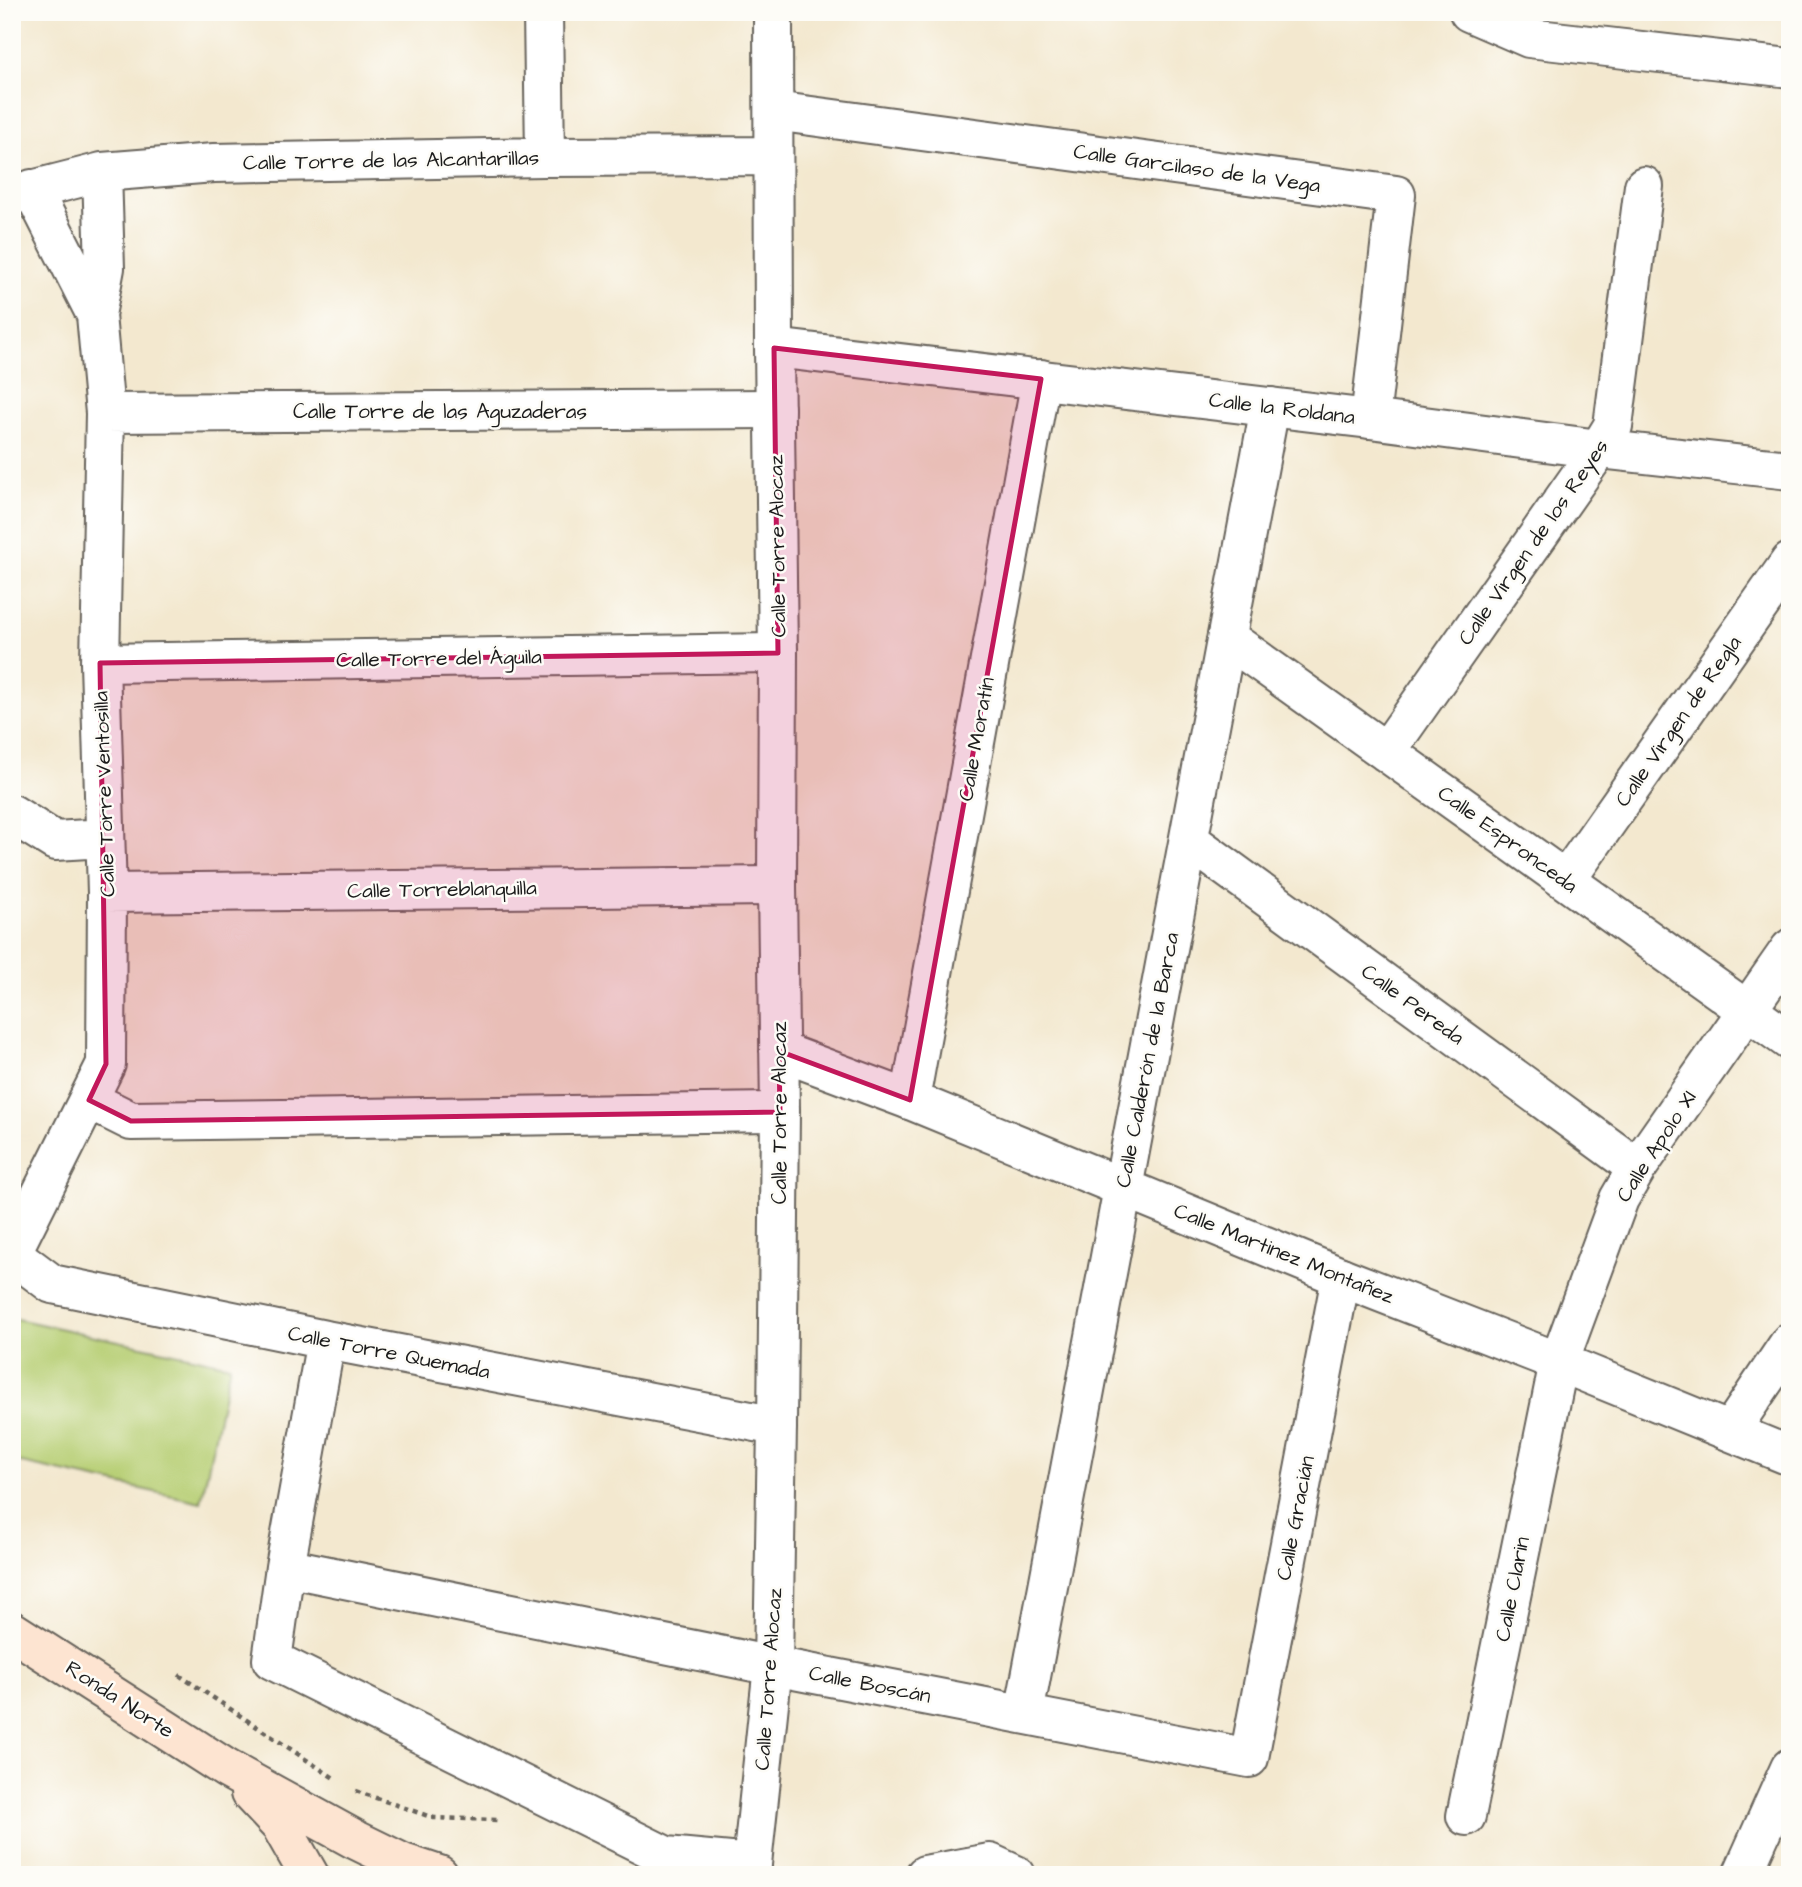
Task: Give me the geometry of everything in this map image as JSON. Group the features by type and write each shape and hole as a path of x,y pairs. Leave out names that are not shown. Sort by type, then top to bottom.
{"main road":[{"name":"Ronda Norte","path":"12,1631 226,1769 356,1840 403,1863 439,1875"},
{"name":"Ronda Norte","path":"226,1769 281,1826 309,1875"}],"street":[{"path":"543,12 545,157"},
{"name":"Calle Torre Alocaz","path":"750,1871 773,1666 777,1426 780,1112 773,12"},
{"path":"1469,12 1790,68"},
{"name":"Calle Garcilaso de la Vega","path":"774,111 1396,195 1370,419"},
{"name":"Calle Torre de las Alcantarillas","path":"22,192 102,172 214,163 773,156"},
{"name":"Calle Torre Ventosilla","path":"12,1253 106,1064 107,893 100,663 105,414 96,315 106,268 102,172"},
{"name":"Calle Virgen de los Reyes","path":"1386,752 1613,426 1644,186"},
{"name":"Calle Torre Ventosilla","path":"22,192 96,315"},
{"name":"Calle la Roldana","path":"774,348 1790,470"},
{"name":"Calle Moratín","path":"910,1100 1041,379"},
{"name":"Calle Calderón de la Barca","path":"1024,1714 1270,407"},
{"name":"Calle Torre de las Aguzaderas","path":"105,414 775,409"},
{"name":"Calle Virgen de Regla","path":"1566,880 1790,562"},
{"name":"Calle Espronceda","path":"1227,638 1790,1041"},
{"name":"Calle Torre del Águila","path":"100,663 778,653"},
{"path":"12,814 55,841 104,838"},
{"name":"Calle Pereda","path":"1189,840 1637,1168"},
{"name":"Calle Torreblanquilla","path":"107,893 777,886"},
{"name":"Calle Apolo XI","path":"1559,1362 1619,1199 1637,1168 1790,949"},
{"name":"Calle Martinez Montañez","path":"779,1051 910,1100 1340,1277 1790,1456"},
{"path":"89,1100 131,1121 780,1112"},
{"name":"Calle Torre Quemada","path":"12,1253 52,1284 326,1340 777,1426"},
{"name":"Calle Gracián","path":"1249,1758 1340,1277"},
{"path":"326,1340 285,1567 272,1660 666,1856 750,1871"},
{"path":"1730,1431 1790,1342"},
{"name":"Calle Clarin","path":"1466,1816 1559,1362"},
{"name":"Calle Boscán","path":"285,1567 773,1666 1249,1758"},
{"path":"1742,1875 1790,1768"},
{"path":"925,1875 990,1863 1016,1875"}],"path":[{"path":"179,1675 339,1782"},
{"path":"350,1789 434,1818 509,1820"}],"highlighted area":[{"path":"774,348 1041,379 910,1100 779,1051 780,1112 131,1121 89,1100 106,1064 100,663 778,653"}],"green space":[{"path":"12,1318 230,1365 201,1502 12,1461"}]}
